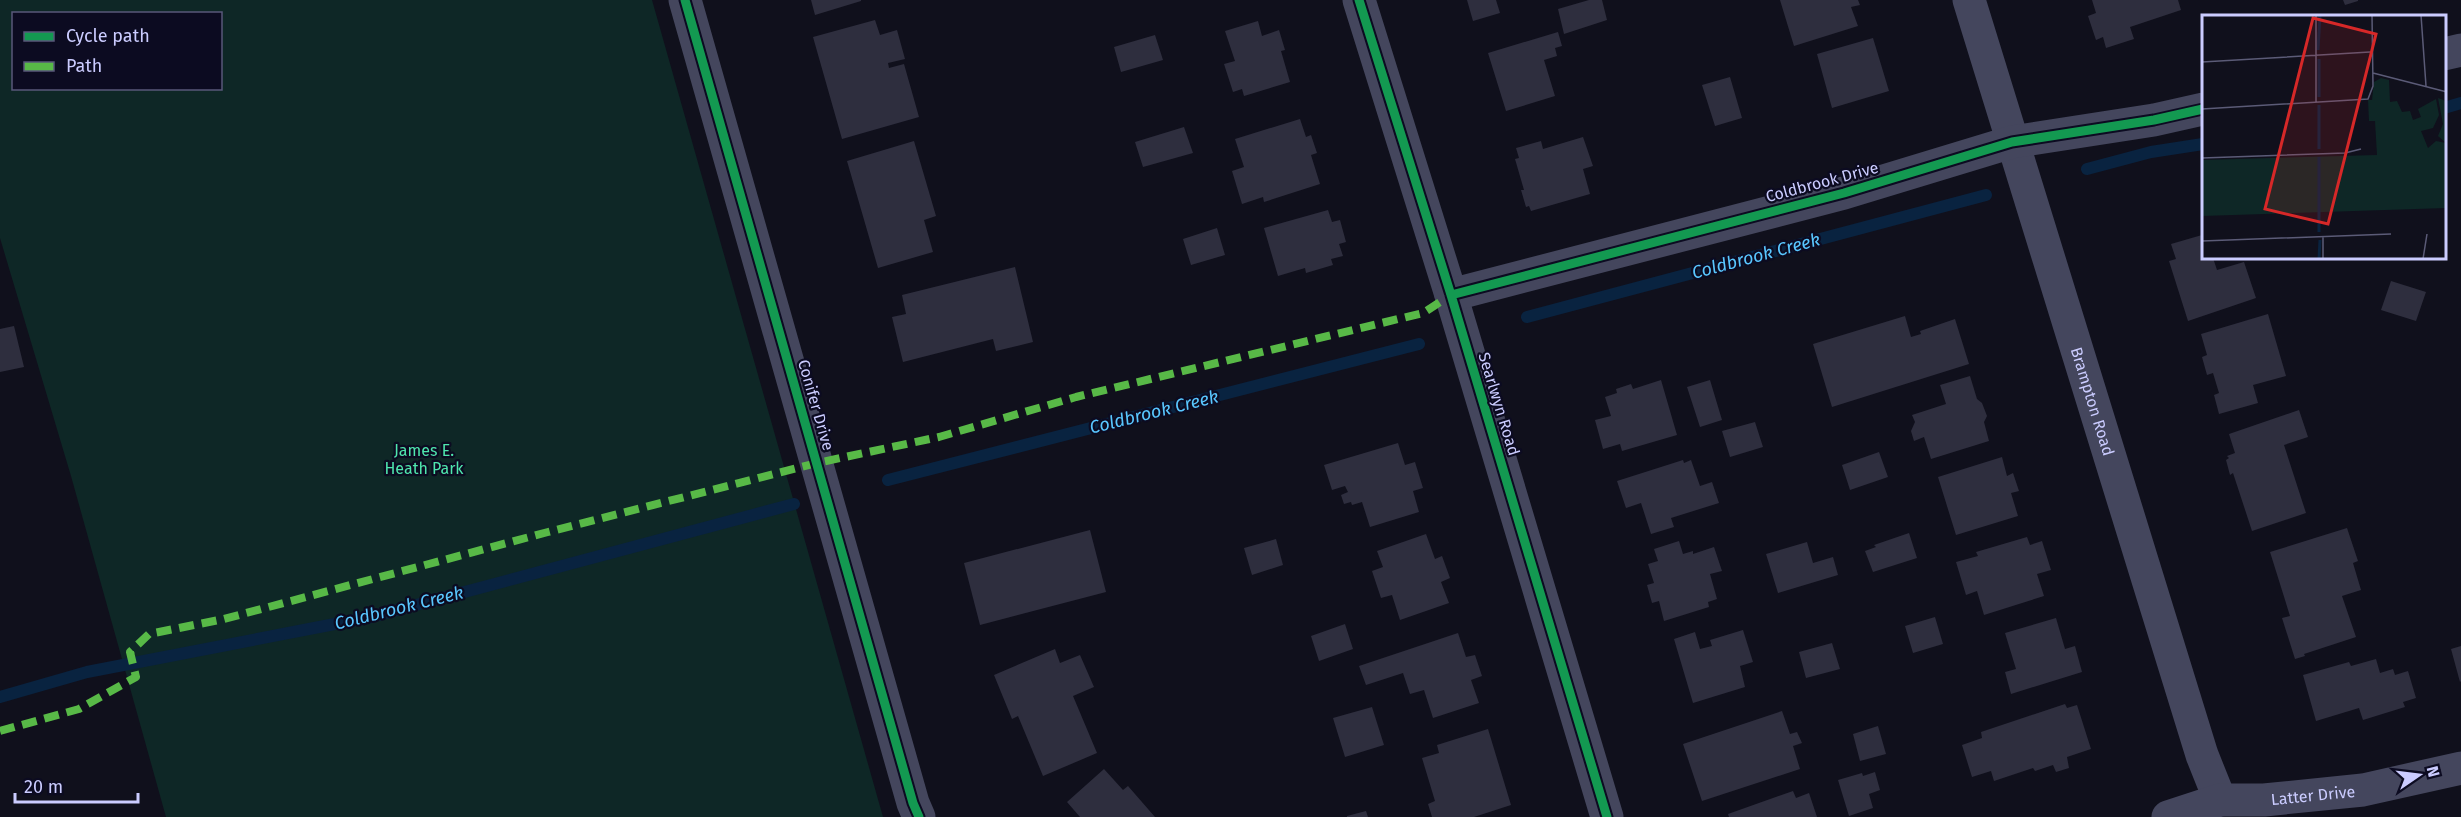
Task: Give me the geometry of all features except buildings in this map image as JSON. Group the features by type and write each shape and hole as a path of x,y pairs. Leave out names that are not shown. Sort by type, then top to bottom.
{"street":[{"name":"Conifer Drive","path":"685,0 913,803 919,817"},
{"name":"Searlwyn Road","path":"1359,0 1451,295 1607,817"},
{"name":"Brampton Road","path":"1969,0 2199,744 2220,800"},
{"path":"2446,54 2461,50"},
{"name":"Coldbrook Drive","path":"1451,295 1844,193 2012,142 2154,120 2202,109"},
{"name":"Latter Drive","path":"2168,817 2220,800 2264,800 2363,790 2461,768"}],"green space":[{"name":"James E. Heath Park","path":"0,0 652,0 883,817 166,817 71,476 0,238"}],"waterway":[{"name":"Coldbrook Creek","path":"2446,107 2461,103"},
{"name":"Coldbrook Creek","path":"2087,169 2151,152 2202,144"},
{"name":"Coldbrook Creek","path":"1527,317 1986,195"},
{"name":"Coldbrook Creek","path":"888,480 1419,344"},
{"name":"Coldbrook Creek","path":"0,697 87,672 371,617 794,504"}],"marked path":[{"path":"0,731 79,709 136,677 130,652 149,634 224,619 817,463 939,437 1076,397 1423,313 1451,295"}],"cycle path":[{"path":"685,0 913,803 919,817"},
{"path":"1359,0 1451,295 1607,817"},
{"path":"1451,295 1844,193 2012,142 2154,120 2202,109"}]}
